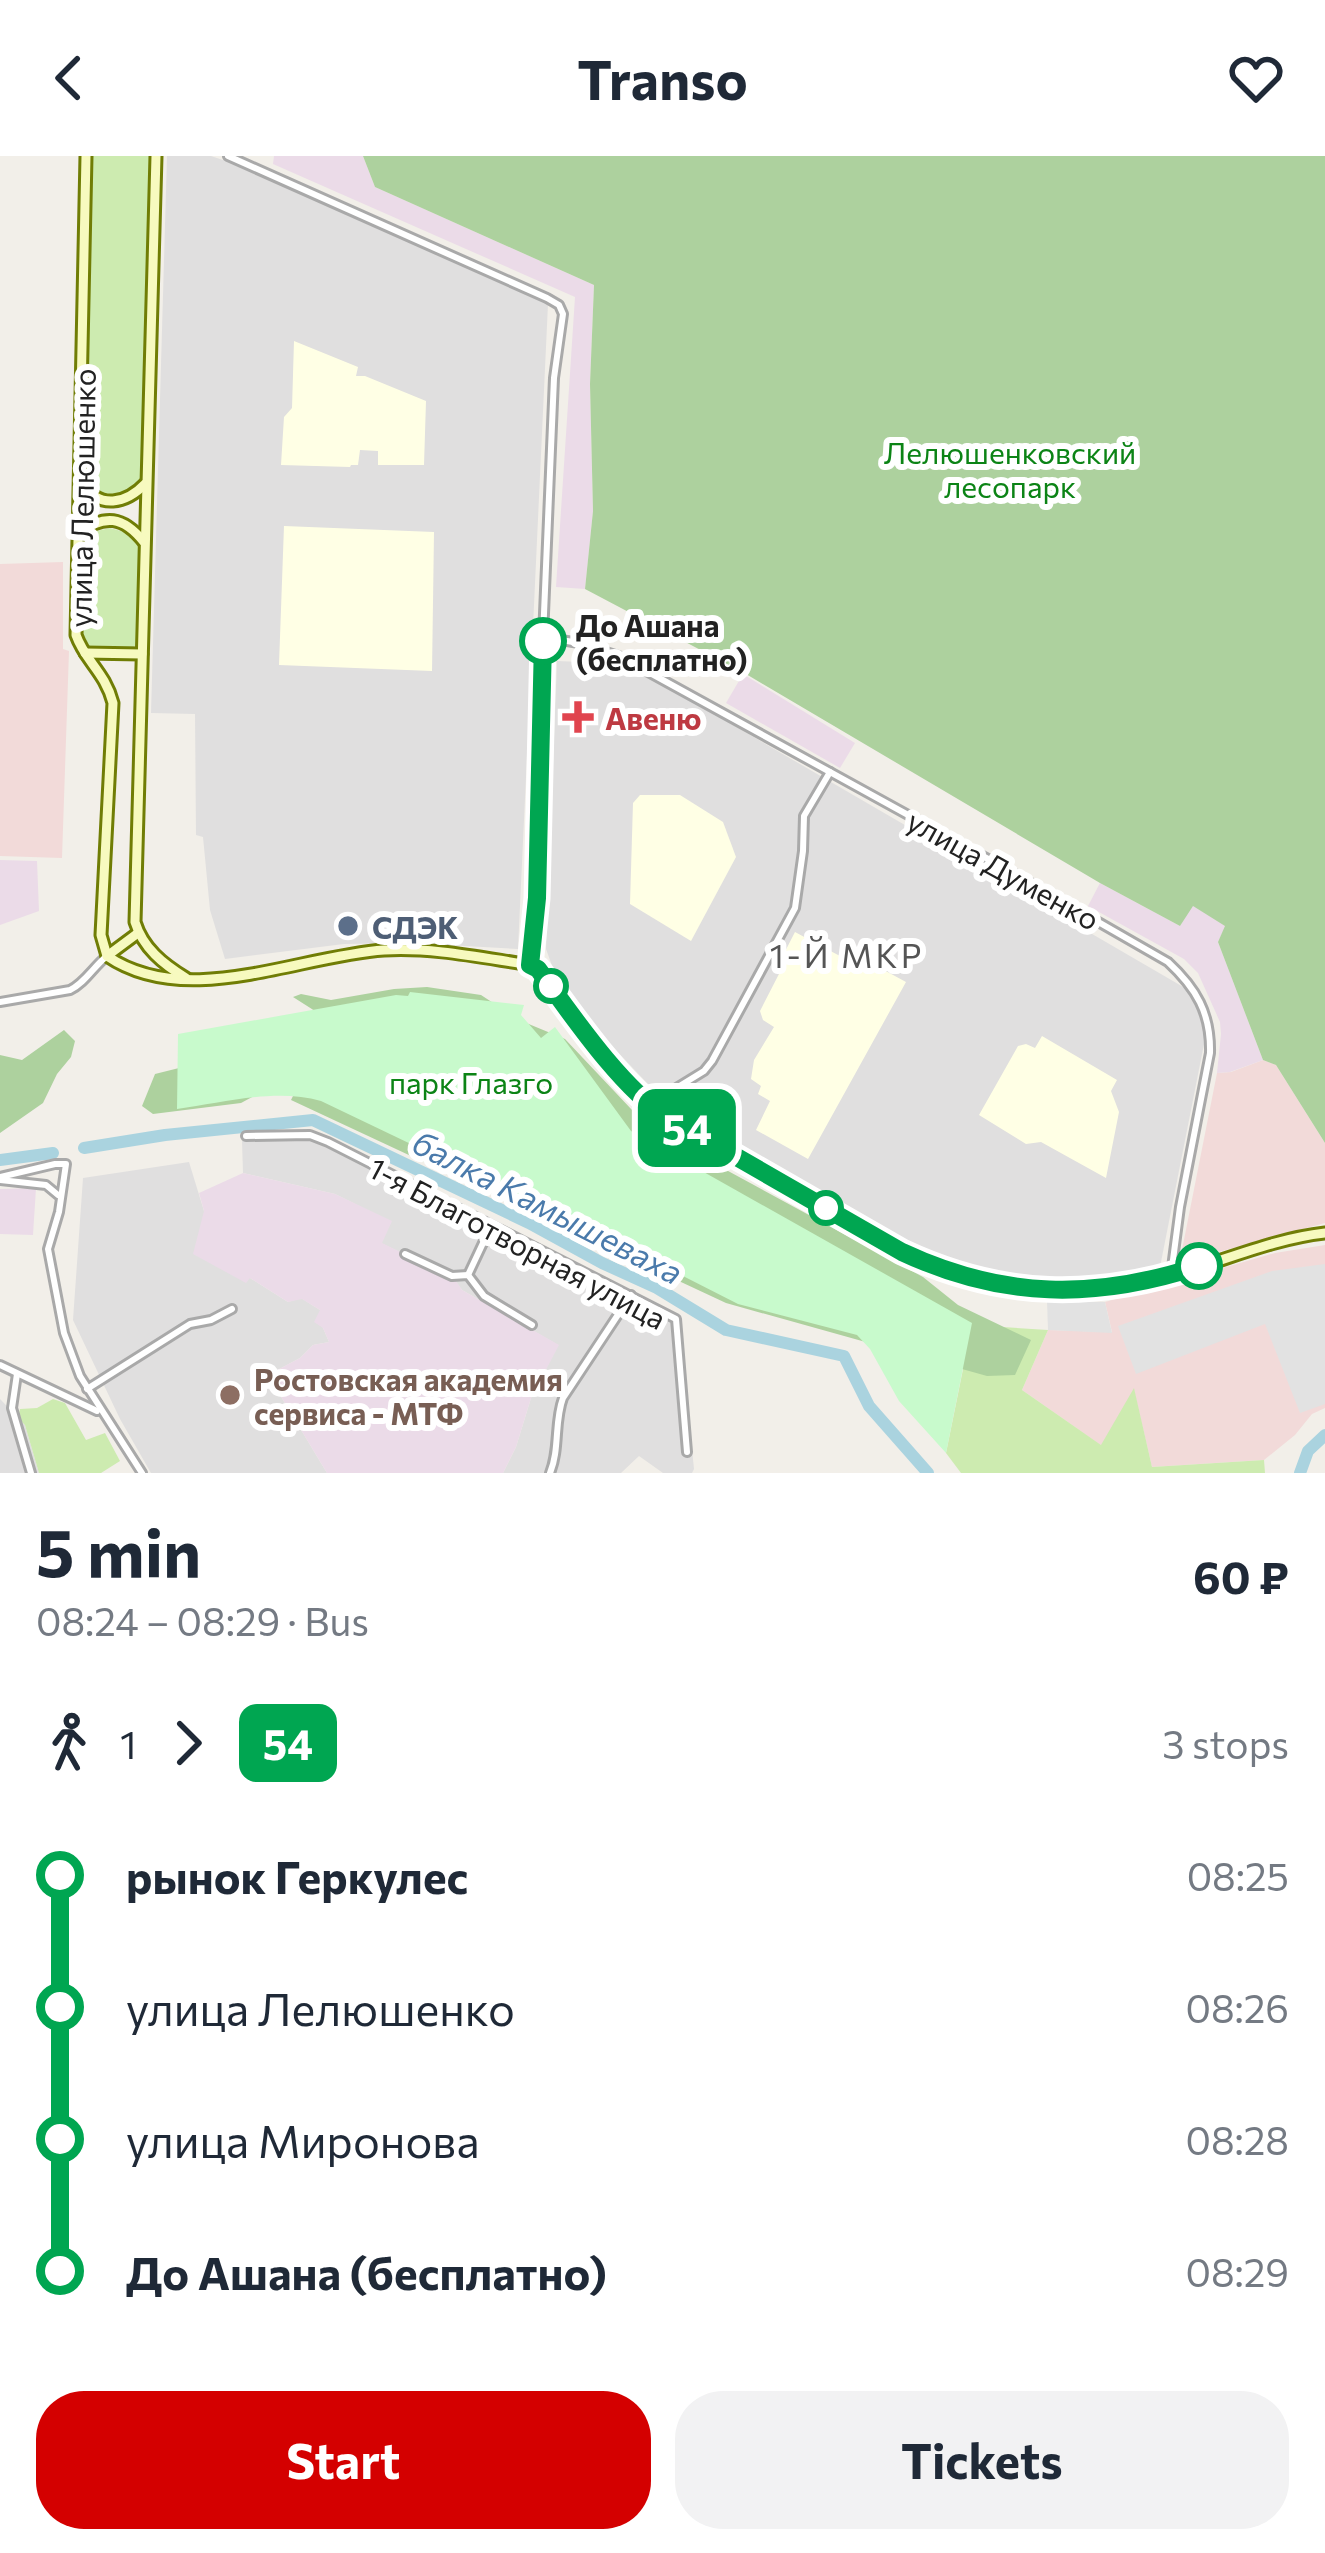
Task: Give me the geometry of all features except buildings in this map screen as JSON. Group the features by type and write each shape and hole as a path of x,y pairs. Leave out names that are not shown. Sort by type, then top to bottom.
{"street":[{"name":"улица Лелюшенко","path":"86,156 76,635 105,677 112,703 101,935 107,956"},
{"path":"156,156 135,922 138,933 165,965 191,981"},
{"path":"228,156 547,298 563,314 554,378 537,898 530,965"},
{"path":"80,478 90,494 104,501 126,499 146,483"},
{"path":"78,533 101,521 120,522 144,542"},
{"name":"улица Думенко","path":"543,638 579,643 621,657 1168,962 1187,980 1202,1003 1210,1052 1171,1275"},
{"path":"85,653 142,654"},
{"path":"650,1104 704,1071 712,1061 795,908 804,816 830,772"},
{"path":"0,1002 80,985 94,966 138,933"},
{"path":"107,956 140,973 191,981 387,950 530,965 538,969 632,1088 667,1117 902,1252 980,1281 1107,1289 1325,1233"},
{"path":"667,1117 676,1090"},
{"name":"1-я Благотворная улица","path":"246,1136 310,1135 676,1319 686,1452"},
{"path":"0,1179 66,1164 48,1249 64,1334 87,1389 142,1473"},
{"path":"0,1179 46,1185 61,1198"},
{"path":"468,1275 491,1226"},
{"path":"405,1254 452,1276 468,1275"},
{"path":"468,1275 484,1296 532,1324"},
{"path":"550,1473 563,1398 632,1295"},
{"path":"87,1389 190,1324 232,1309"},
{"path":"0,1365 101,1412"},
{"path":"17,1374 12,1408 31,1473"}],"shaded area":[{"path":"167,156 211,156 232,163 548,304 518,949 344,944 225,959 210,910 203,837 196,835 195,714 151,713"},
{"path":"274,156 363,156 375,187 594,285 593,511 585,589 556,587 575,297 273,164"},
{"path":"294,341 358,367 356,376 426,401 424,465 378,465 378,451 360,450 358,465 350,467 281,465 284,417 292,408"},
{"path":"284,526 434,532 432,671 279,665"},
{"path":"63,562 63,649 69,651 62,858 0,856 0,564"},
{"path":"557,661 628,664 1185,988 1201,1009 1206,1034 1160,1267 1108,1279 1044,1280 979,1273 907,1242 683,1111 647,1083 591,1024 555,974 546,949"},
{"path":"743,674 855,743 840,768 726,703"},
{"path":"640,795 680,795 723,822 736,857 691,941 630,904 633,803"},
{"path":"0,860 37,861 39,911 0,925"},
{"path":"1100,883 1180,926 1192,905 1226,926 1218,942 1263,1060 1217,1073 1220,1022 1198,973 1184,959 1088,906"},
{"path":"795,932 853,963 858,956 906,982 808,1159 756,1130 770,1101 758,1094 761,1086 751,1079 754,1060 774,1027 763,1020 760,1011"},
{"path":"1042,1036 1117,1080 1111,1091 1119,1112 1106,1178 1041,1142 1026,1144 979,1115 1018,1046 1035,1048"},
{"path":"1263,1060 1276,1065 1325,1143 1325,1223 1185,1261 1181,1255 1217,1073"},
{"path":"304,1134 679,1321 692,1473 663,1473 639,1456 621,1473 503,1473 531,1398 558,1345 462,1290 453,1278 381,1243 391,1222 335,1194 243,1173 242,1141"},
{"path":"189,1162 204,1211 250,1278 288,1302 301,1298 320,1310 329,1342 313,1345 300,1358 268,1375 327,1473 151,1473 73,1320 83,1178"},
{"path":"243,1173 335,1194 392,1221 382,1243 454,1278 462,1290 559,1345 531,1398 503,1473 327,1473 268,1375 300,1358 313,1345 329,1342 314,1322 320,1310 302,1299 288,1302 250,1278 246,1283 193,1254 204,1211 199,1193"},
{"path":"36,1188 33,1235 0,1234 0,1189"},
{"path":"1325,1245 1325,1408 1312,1414 1264,1460 1152,1467 1134,1390 1102,1446 1022,1390 1048,1330 1112,1332 1105,1302 1275,1253"},
{"path":"1325,1264 1325,1404 1300,1413 1265,1324 1136,1374 1118,1326 1272,1271"},
{"path":"1047,1301 1105,1302 1112,1333 1048,1330"},
{"path":"0,1399 25,1425 39,1473 0,1473"}],"green space":[{"path":"92,156 151,156 143,477 134,492 117,496 97,492 85,472"},
{"name":"Лелюшенковский лесопарк","path":"363,156 1325,156 1325,1143 1276,1065 1263,1060 1218,942 1225,926 1193,906 1180,926 746,674 585,589 593,511 594,285 375,187"},
{"path":"110,528 128,533 140,547 137,645 126,651 87,649 79,634 82,539"},
{"name":"парк Глазго","path":"427,987 481,995 519,1020 565,1039 649,1128 923,1277 958,1305 1031,1340 1015,1375 987,1376 726,1303 291,1100 306,1070 315,1011 293,997 301,994 331,1000"},
{"name":"парк Глазго","path":"410,992 524,1005 521,1015 541,1038 555,1027 631,1131 972,1323 946,1453 899,1401 857,1335 738,1304 321,1101 267,1096 177,1109 178,1034"},
{"path":"64,1030 75,1041 71,1057 43,1103 0,1133 0,1055 22,1060"},
{"path":"187,1066 254,1096 241,1103 153,1114 142,1106 155,1074"},
{"path":"972,1325 1048,1330 1022,1390 1101,1445 1134,1388 1152,1467 1264,1460 1265,1473 961,1473 946,1453"},
{"path":"53,1399 65,1403 86,1440 105,1433 120,1461 101,1473 39,1473 25,1425 18,1418 20,1409 37,1408"}],"waterway":[{"name":"балка Камышеваха","path":"84,1148 313,1120 657,1288 726,1330 844,1356 869,1406 928,1473"},
{"name":"балка Камышеваха","path":"0,1160 53,1153"},
{"name":"балка Камышеваха","path":"1300,1473 1308,1451 1325,1435"}],"bus line":[{"name":"54","path":"543,641 537,898 530,965 538,969 632,1088 667,1117 902,1252 941,1269 1010,1286 1107,1289 1199,1266"}],"place":[{"name":"До Ашана (бесплатно)","path":"543,641"},
{"name":"Авеню","path":"578,717"},
{"name":"СДЭК","path":"348,926"},
{"name":"Ростовская академия сервиса - МТФ","path":"230,1395"}],"district":[{"name":"1-Й МКР","path":"847,954"}]}
